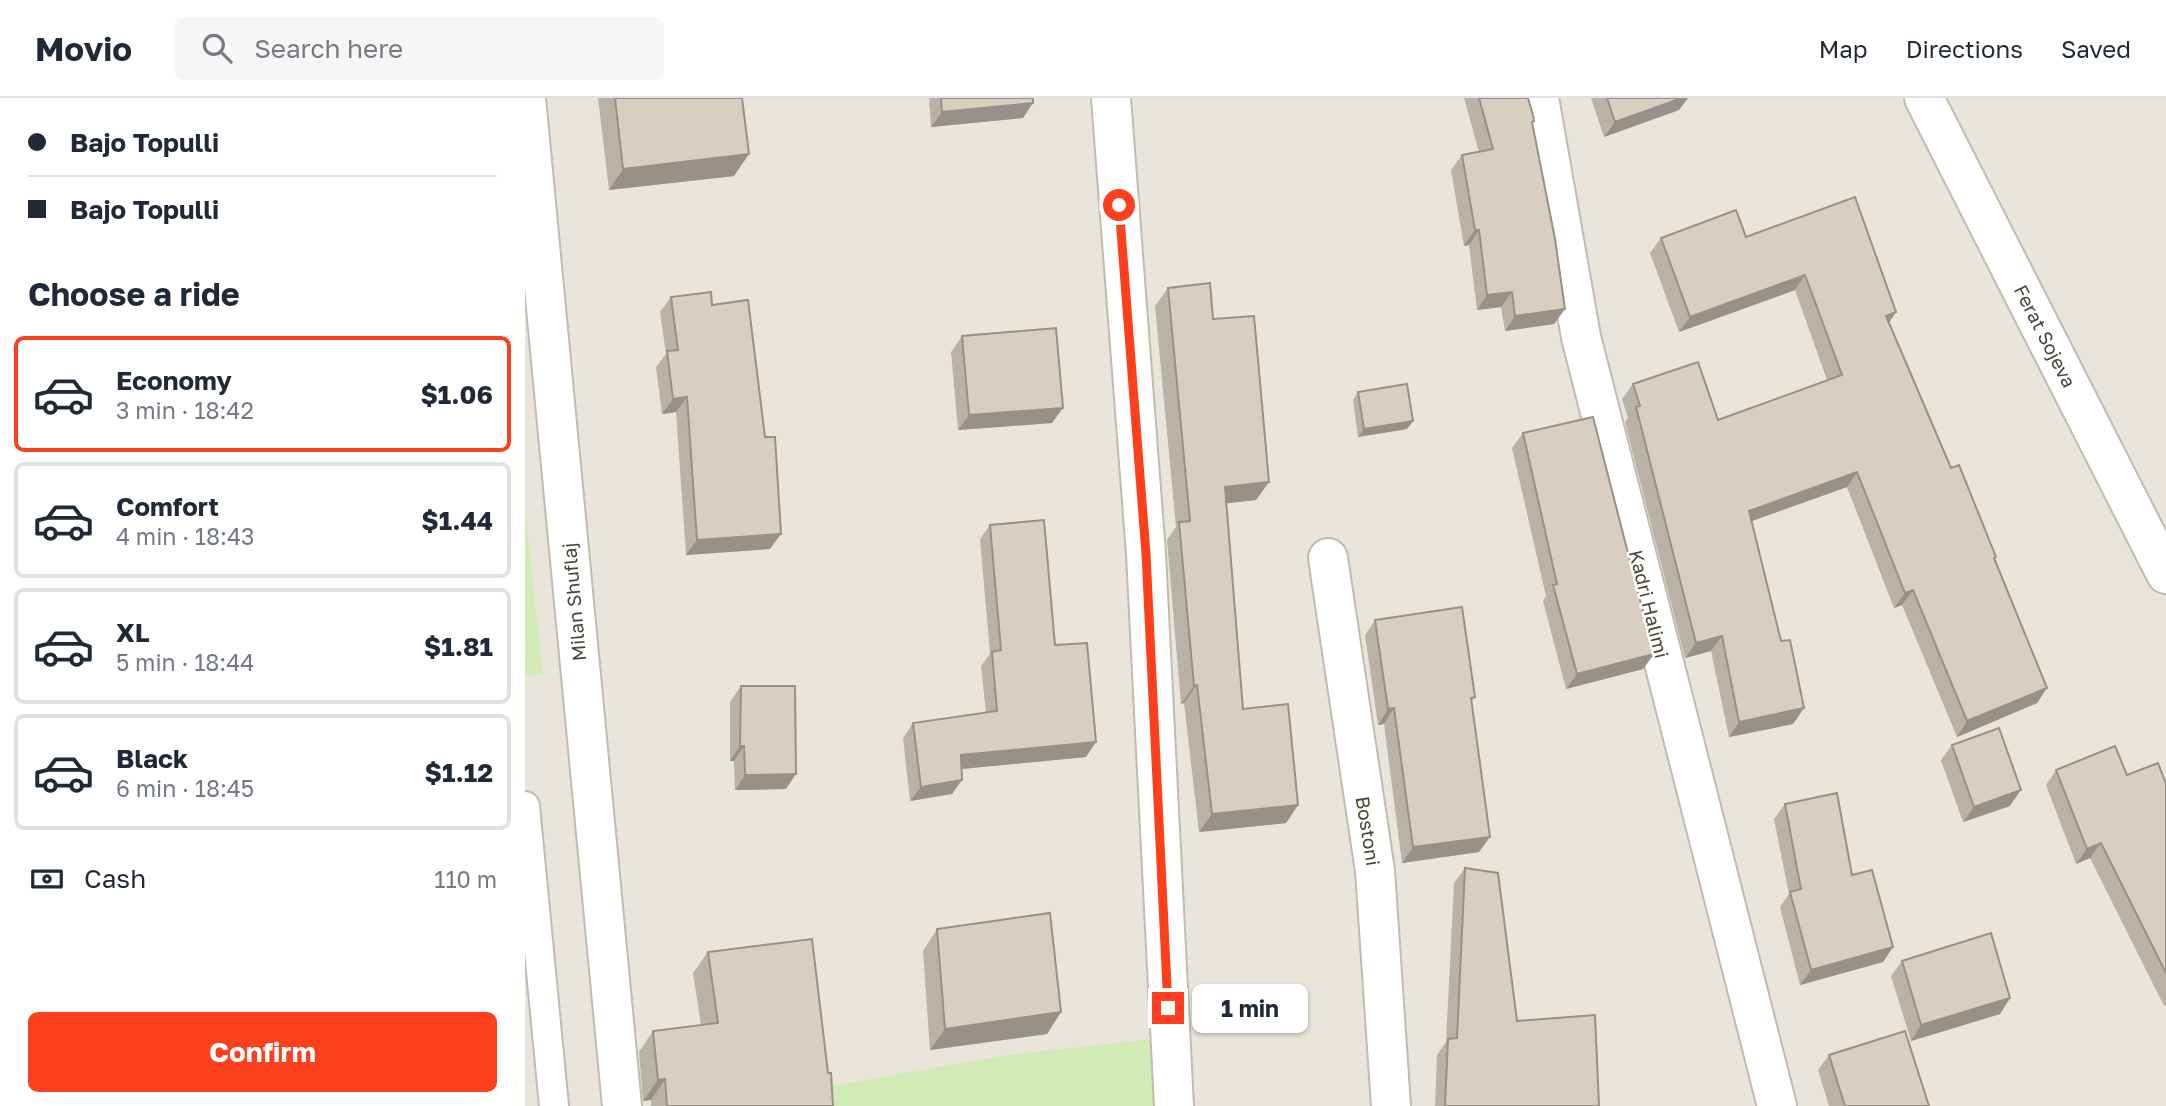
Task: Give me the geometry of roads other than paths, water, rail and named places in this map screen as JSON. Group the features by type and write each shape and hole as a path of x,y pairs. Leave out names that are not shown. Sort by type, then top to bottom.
{"street":[{"name":"Milan Shuflaj","path":"526,98 622,1106"},
{"path":"1111,98 1146,554 1174,1106"},
{"name":"Kadri Halimi","path":"1539,98 1581,337 1777,1106"},
{"name":"Ferat Sojeva","path":"1924,98 2166,574"},
{"name":"Bostoni","path":"1328,558 1375,871 1391,1106"}],"lane":[{"path":"525,806 554,1106"}]}
